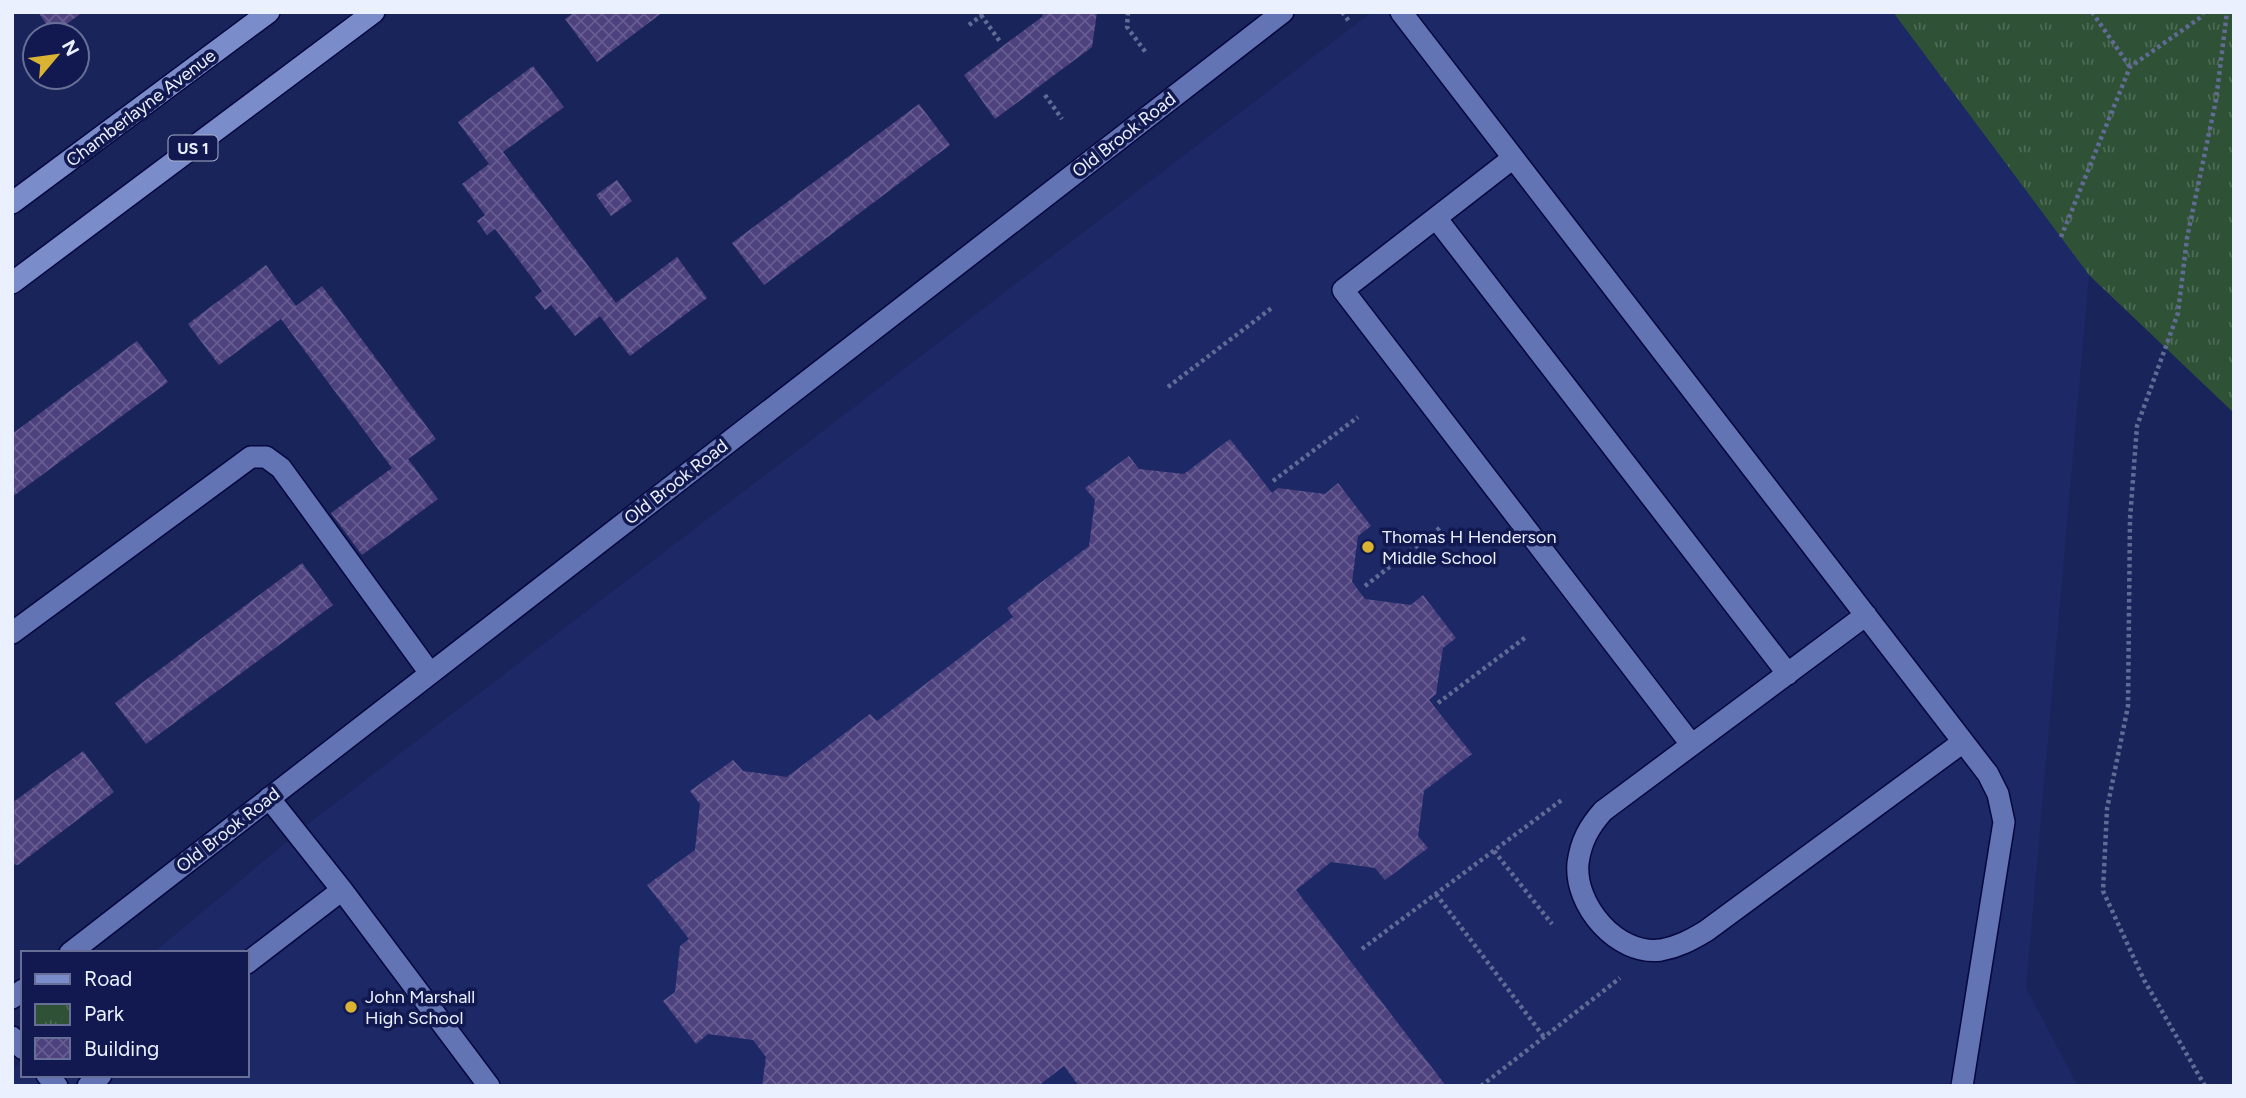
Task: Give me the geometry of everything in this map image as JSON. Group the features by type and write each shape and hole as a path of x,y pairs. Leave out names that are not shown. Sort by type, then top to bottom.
{"main road":[{"name":"Chamberlayne Avenue","path":"12,203 269,12"},
{"name":"US 1","path":"12,283 374,12"}],"street":[{"name":"Old Brook Road","path":"73,951 1283,12"},
{"path":"1401,12 1988,774 1998,794 2004,822 1962,1086"},
{"path":"1513,158 1343,290 1691,744"},
{"path":"1436,218 1788,674"},
{"path":"12,634 251,457 266,457 281,468 430,673"},
{"path":"1866,615 1603,811 1587,829 1578,866 1579,883 1600,923 1616,938 1638,948 1659,950 1684,944 1706,931 1963,742"},
{"path":"269,798 342,890 489,1086"},
{"path":"248,962 342,890"}],"path":[{"path":"1128,12 1127,27 1147,54"},
{"path":"1342,12 1349,21"},
{"path":"2092,12 2130,67"},
{"path":"2061,237 2130,67 2201,17 2203,12"},
{"path":"2205,1086 2144,981 2103,891 2107,809 2128,706 2130,519 2137,426 2178,313 2187,237 2216,100 2227,12"},
{"path":"969,25 984,14 1002,43"},
{"path":"1045,95 1062,119"},
{"path":"1168,387 1273,307"},
{"path":"1273,481 1358,417"},
{"path":"1364,586 1441,527"},
{"path":"1438,704 1526,637"},
{"path":"1362,949 1563,799"},
{"path":"1494,851 1552,924"},
{"path":"1436,894 1544,1037"},
{"path":"1481,1086 1620,978"}],"shaded area":[{"name":"Thomas H Henderson Middle School","path":"1372,12 1893,12 2089,275 2026,988 2078,1086 12,1086 12,1070 21,1063 21,1077 248,1077 248,951 155,951 313,820"}],"green space":[{"path":"1893,12 2234,12 2234,413 2089,275"}],"building":[{"path":"38,12 83,12 71,21 44,21"},
{"path":"575,12 663,12 597,62 565,19"},
{"path":"1043,12 1097,12 1092,47 995,119 964,75 1042,17"},
{"path":"533,66 564,107 503,152 616,303 677,257 707,298 630,356 600,316 575,336 551,305 545,310 535,297 542,291 495,229 487,235 477,221 485,215 462,184 489,164 458,122"},
{"path":"919,104 950,145 764,285 732,243"},
{"path":"617,180 632,201 611,216 596,195"},
{"path":"266,265 296,306 322,286 436,439 408,459 438,499 362,555 331,513 392,468 281,319 219,365 188,324"},
{"path":"137,341 168,382 12,497 12,434"},
{"path":"1230,439 1272,493 1278,488 1325,494 1338,483 1371,526 1358,536 1352,582 1365,599 1411,605 1423,595 1456,638 1443,648 1436,694 1429,700 1472,754 1424,791 1418,836 1428,848 1385,880 1375,868 1331,862 1296,890 1446,1086 1079,1086 1064,1066 1038,1086 762,1086 766,1057 753,1040 708,1034 696,1044 663,1001 675,992 680,946 689,939 647,885 695,850 700,804 690,791 733,760 743,771 787,777 870,714 877,721 1013,617 1007,608 1089,546 1095,500 1085,488 1129,456 1139,469 1184,474"},
{"path":"302,563 333,605 146,744 115,703"},
{"path":"83,751 114,792 18,865 12,864 12,803"}],"place":[{"name":"Thomas H Henderson Middle School","path":"1368,547"},
{"name":"John Marshall High School","path":"351,1007"}]}
